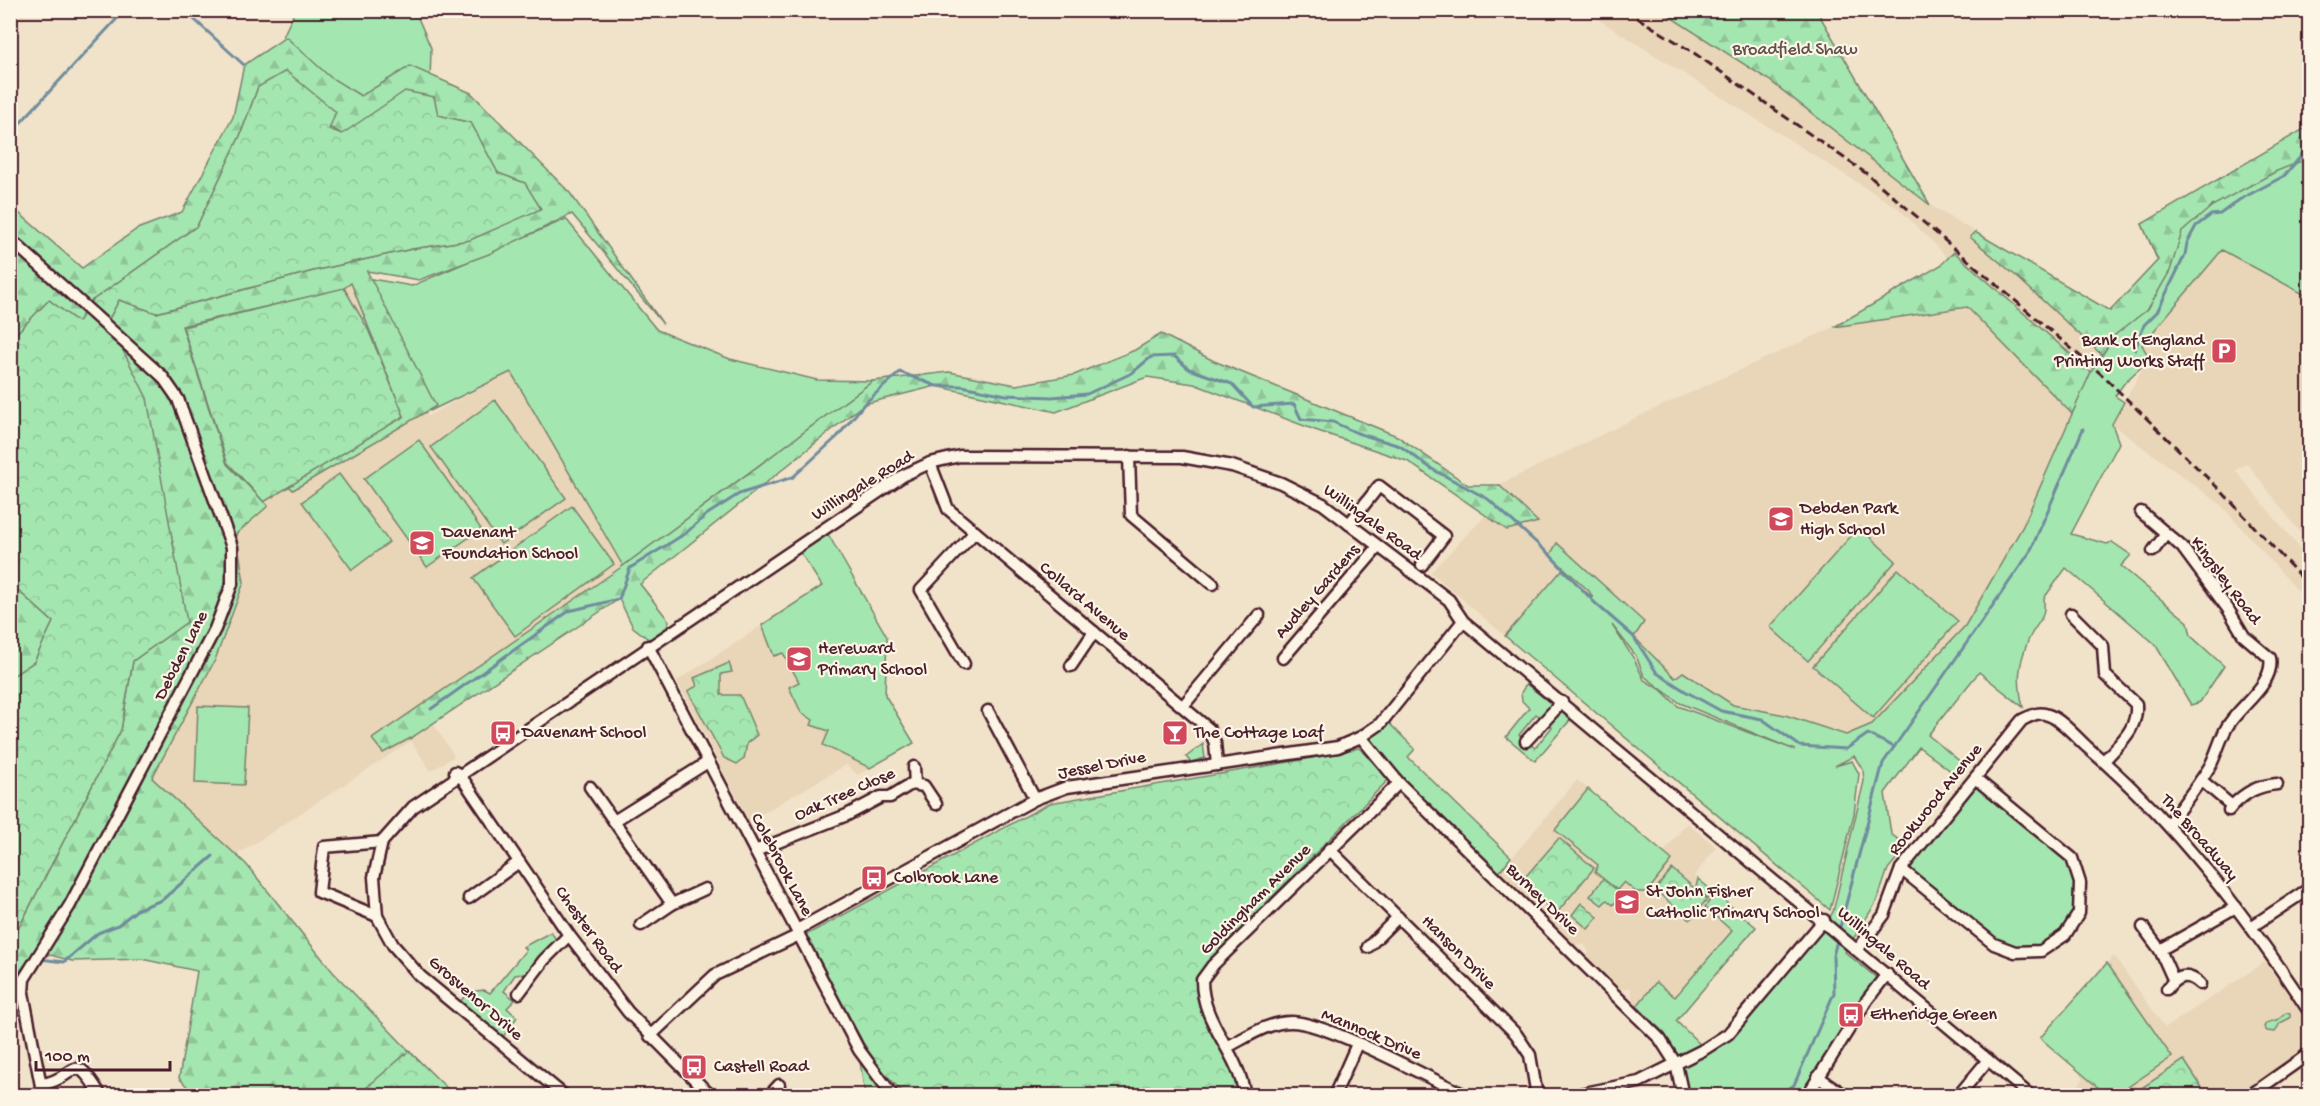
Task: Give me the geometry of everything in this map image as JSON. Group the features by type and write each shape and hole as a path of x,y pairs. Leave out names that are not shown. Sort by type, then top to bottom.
{"street":[{"name":"Debden Lane","path":"10,239 162,376 178,399 232,547 233,565 228,595 215,629 70,904 24,979 23,993 42,1090"},
{"name":"Willingale Road","path":"457,773 904,475 930,463 960,456 1129,456 1182,458 1232,466 1281,483 1323,504 1449,600 1463,621 2031,1095"},
{"path":"1129,456 1131,515 1213,584"},
{"name":"Collard Avenue","path":"930,463 948,509 1209,729 1215,743 1217,765"},
{"path":"1349,524 1379,486 1444,536 1422,565"},
{"name":"Kingsley Road","path":"2141,512 2182,547 2228,609 2244,636 2270,658 2271,665 2267,677 2225,730 2220,746 2201,780 2169,823"},
{"path":"964,664 921,590 975,532"},
{"path":"2153,551 2166,534"},
{"name":"Audley Gardens","path":"1283,658 1378,547"},
{"path":"2071,614 2103,646 2105,675 2136,704 2137,718 2133,728 2104,761"},
{"name":"Audley Gardens","path":"1183,706 1259,615"},
{"name":"Jessel Drive","path":"798,933 1035,799 1067,787 1338,747 1361,737 1380,724 1463,621"},
{"path":"1071,666 1094,632"},
{"name":"Colebrook Lane","path":"648,646 859,1050 893,1095"},
{"path":"1526,741 1562,702"},
{"path":"988,711 1035,799"},
{"name":"The Broadway","path":"2036,713 2050,715 2104,761 2169,823 2251,927 2310,1013"},
{"name":"Rookwood Avenue","path":"1858,949 1884,915 1901,869 2022,720 2036,713"},
{"name":"Burney Drive","path":"1361,737 1399,783 1660,1039 1676,1064 1683,1095"},
{"path":"614,821 708,762"},
{"name":"Oak Tree Close","path":"914,767 915,784"},
{"name":"Grosvenor Drive","path":"457,773 413,807 382,842 374,877 377,916 393,945 420,976 565,1095"},
{"name":"Chester Road","path":"457,773 570,935 628,1012 711,1095"},
{"path":"1901,869 1994,944 2015,952 2041,951 2065,935 2079,913 2080,883 2072,858 1975,778"},
{"path":"2201,780 2230,808 2245,793 2260,786 2277,784"},
{"name":"Goldingham Avenue","path":"1245,1095 1242,1075 1206,1010 1202,980 1213,964 1399,783"},
{"name":"Oak Tree Close","path":"755,851 847,815 881,797 890,797 915,784 924,786 936,804"},
{"path":"590,787 672,904"},
{"path":"377,916 319,892 324,847 382,842"},
{"name":"Hanson Drive","path":"1329,849 1516,1034 1530,1054 1537,1095"},
{"path":"469,898 519,862"},
{"path":"2251,927 2310,888"},
{"path":"640,925 672,904 705,889"},
{"path":"2160,950 2236,907"},
{"path":"1368,947 1398,917"},
{"path":"1570,1095 1639,1082 1728,1034 1832,927"},
{"path":"2143,927 2160,950 2170,984 2189,977 2200,984"},
{"path":"650,1036 715,975 798,933"},
{"path":"519,993 544,960 570,935"},
{"path":"1807,1095 1887,974"},
{"name":"Mannock Drive","path":"1227,1047 1270,1025 1293,1022 1324,1030 1467,1095"},
{"path":"1334,1095 1357,1044"},
{"path":"2256,1094 2310,1053"},
{"path":"1958,1095 1988,1060"},
{"path":"42,1090 70,1069 77,1068 88,1073 101,1095"},
{"path":"1818,1077 1846,1095"},
{"path":"769,1095 779,1085"}],"shaded area":[{"path":"1585,11 1661,11 1769,80 1930,205 1975,232 2108,332 2071,400 1937,246 1898,208"},
{"path":"2222,250 2309,297 2309,544 2247,463 2235,470 2309,560 2309,603 2220,504 2112,424 2145,364 2135,353"},
{"name":"Davenant Foundation School","path":"351,271 428,416 510,372 623,566 433,723 454,756 431,771 411,741 235,856 151,777 216,660 244,583 230,521 161,320"},
{"name":"Debden Park High School","path":"1967,307 2072,414 2024,526 1965,626 1872,724 1846,735 1785,715 1733,705 1708,687 1675,678 1633,636 1643,623 1557,543 1551,555 1562,570 1505,636 1431,572 1486,515 1507,530 1537,522 1499,485 1646,413 1834,327"},
{"name":"Hereward Primary School","path":"828,534 887,637 885,695 914,743 858,775 846,765 749,821 677,681 822,586 800,552"},
{"name":"St John Fisher Catholic Primary School","path":"1577,780 1664,852 1687,823 1703,836 1716,847 1694,876 1756,927 1665,1034 1633,1002 1631,988 1620,989 1587,957 1589,951 1584,944 1575,945 1498,874"},
{"path":"2114,956 2165,1028 2265,962 2298,1008 2310,1031 2307,1047 2236,1096 2073,1095 2084,1077 2040,1038"}],"green space":[{"path":"295,11 415,11 431,48 430,83 355,102 280,43"},
{"name":"Broadfield Shaw","path":"1661,11 1817,11 1930,205 1769,80"},
{"path":"286,37 330,77 361,96 410,66 471,93 570,193 663,324 572,214 489,254 419,280 367,271 436,406 293,490 285,482 404,417 351,283 343,289 182,326 227,464 268,506 236,534 244,582 215,660 152,778 246,864 333,972 452,1095 195,1095 179,1078 197,971 142,959 72,961 40,952 17,984 11,1013 11,934 16,933 121,730 133,661 187,622 108,321 119,300 157,313 313,271 412,249 470,240 525,183 498,173 471,123 438,115 342,134 258,87 240,136 197,226 90,302 78,322 49,300 11,340 11,206 82,268 137,229 182,212 233,117 244,65"},
{"path":"286,71 336,112 329,129 342,134 405,91 434,97 438,115 471,123 498,173 525,183 541,209 470,240 412,249 313,271 156,313 119,300 108,321 147,398 187,622 133,661 121,730 16,933 11,934 11,677 34,662 53,622 11,584 10,340 49,300 78,322 90,302 197,226 240,136 258,87"},
{"path":"2309,126 2309,158 2277,171 2212,206 2182,232 2170,271 2148,309 2115,335 2102,355 1970,237 1975,232 2110,311 2158,260 2142,224"},
{"path":"2309,142 2309,297 2222,250 2142,345 2150,359 2125,382 2115,396 2124,402 2112,424 2119,443 2071,534 2107,544 2112,542 2131,555 2121,566 2188,622 2191,636 2224,666 2200,702 2191,705 2155,644 2066,568 2044,598 2042,617 2031,634 2020,666 2023,707 1979,672 1928,735 1963,764 1956,775 1919,747 1885,793 1891,834 1907,846 1888,869 1877,901 1845,952 1878,979 1851,1015 1803,1095 1688,1095 1681,1066 1706,1054 1822,929 1833,912 1864,781 1863,770 1854,756 1835,766 1852,761 1859,774 1854,814 1830,910 1505,636 1562,570 1593,598 1589,591 1550,555 1557,543 1644,622 1634,637 1675,678 1683,672 1733,705 1785,715 1846,735 1872,724 1965,626 2023,526 2089,375 2160,266 2142,224","holes":["1612,625 1636,656 1644,676 1680,703 1795,750 1678,706 1660,689 1644,680 1634,659"]},
{"path":"566,219 657,330 730,359 817,380 873,381 623,566 511,372 430,411 360,277 412,286"},
{"path":"1954,252 2091,372 2072,414 1967,307 1834,327 1941,265"},
{"path":"344,288 367,327 404,416 264,502 227,462 183,327"},
{"path":"1161,334 1214,361 1397,436 1468,485 1499,485 1538,522 1507,530 1407,461 1315,430 1194,384 1147,377 1056,412 936,386 864,404 640,584 669,621 661,649 633,627 619,599 411,738 383,753 372,739 623,566 873,381 949,372 1016,385 1074,375 1135,350"},
{"path":"495,400 566,498 501,544 431,447"},
{"path":"419,440 481,529 427,567 364,479"},
{"path":"339,474 389,542 352,570 302,502"},
{"path":"572,506 614,564 515,636 473,578"},
{"path":"1859,527 1896,561 1808,661 1770,627"},
{"path":"828,534 887,637 885,695 914,743 870,768 823,745 829,731 811,725 813,720 801,712 789,687 799,682 783,653 774,656 762,625 822,586 800,552"},
{"path":"1898,569 1958,621 1873,718 1813,666"},
{"path":"11,584 53,622 34,662 11,680"},
{"path":"729,663 732,672 721,674 721,695 740,695 757,735 747,743 744,759 737,764 724,758 688,691 697,686 694,678"},
{"path":"1526,684 1571,719 1535,761 1506,737 1529,708 1522,701 1521,693","holes":["1536,714 1552,727 1535,748 1519,735"]},
{"path":"198,706 248,708 244,785 195,783"},
{"path":"1387,721 1415,749 1408,757 1511,857 1498,874 1401,780 1367,738"},
{"path":"1203,744 1205,758 1191,762 1186,757"},
{"path":"1359,748 1389,779 1204,966 1199,980 1198,993 1201,1006 1233,1068 1238,1095 905,1095 871,1058 806,935 1050,803"},
{"path":"1975,778 2072,858 2078,902 2074,921 2056,940 2041,951 1994,944 1901,869"},
{"path":"1588,789 1672,860 1647,892 1636,892 1624,882 1617,890 1595,872 1598,865 1555,830"},
{"path":"1559,838 1594,868 1556,914 1520,883"},
{"path":"1672,869 1707,899 1690,920 1655,890"},
{"path":"1603,879 1622,894 1613,905 1607,900 1602,905 1590,896"},
{"path":"1698,879 1756,927 1676,1021 1702,1046 1678,1058 1665,1034 1637,1006 1656,982 1675,997 1732,931 1705,907 1710,900 1696,887"},
{"path":"1581,903 1598,917 1588,929 1572,915"},
{"path":"551,932 557,941 530,973 515,975 504,991 515,1000 507,1008 517,1017 503,1037 460,1002 468,992 484,990 490,993 526,950 523,947"},
{"path":"2107,963 2172,1057 2116,1095 2107,1095 2040,1038"},
{"path":"2286,1013 2290,1014 2290,1018 2280,1023 2275,1032 2267,1031 2264,1027 2266,1023 2279,1019"},
{"path":"409,1051 454,1095 358,1095"},
{"path":"859,1055 888,1095 865,1095"},
{"path":"2184,1060 2207,1095 2131,1095"}],"waterway":[{"path":"10,134 125,10"},
{"path":"184,10 244,65"},
{"path":"2135,350 2144,325 2157,312 2185,255 2187,243 2196,226 2211,215 2220,214 2239,200 2284,176 2301,156 2310,139"},
{"path":"431,709 569,611 619,599 630,568 686,533 706,515 739,494 793,477 838,436 864,404 900,372 936,386 962,386 1006,395 1052,397 1087,394 1132,373 1151,357 1174,356 1189,369 1232,384 1253,407 1294,404 1301,419 1333,422 1357,433 1400,446 1432,469 1488,499 1550,555 1595,603 1633,636 1657,673 1721,711 1762,719 1800,746 1846,749 1868,734 1894,747"},
{"path":"1839,931 1883,763 2030,552 2083,429"},
{"path":"40,959 64,962 98,933 118,925 138,909 162,900 213,856"},
{"path":"1779,1096 1794,1085 1834,993 1833,956 1838,937"},
{"path":"10,983 27,964"}],"railway":[{"path":"1625,10 1694,53 1867,174 2100,373 2223,493 2310,587"}],"place":[{"name":"Bank of England Printing Works Staff","path":"2224,351"},
{"name":"Debden Park High School","path":"1781,519"},
{"name":"Davenant Foundation School","path":"422,543"},
{"name":"Hereward Primary School","path":"799,659"},
{"name":"Davenant School","path":"503,733"},
{"name":"The Cottage Loaf","path":"1175,733"},
{"name":"Colbrook Lane","path":"874,878"},
{"name":"St John Fisher Catholic Primary School","path":"1627,902"},
{"name":"Etheridge Green","path":"1851,1015"},
{"name":"Castell Road","path":"694,1067"}]}
